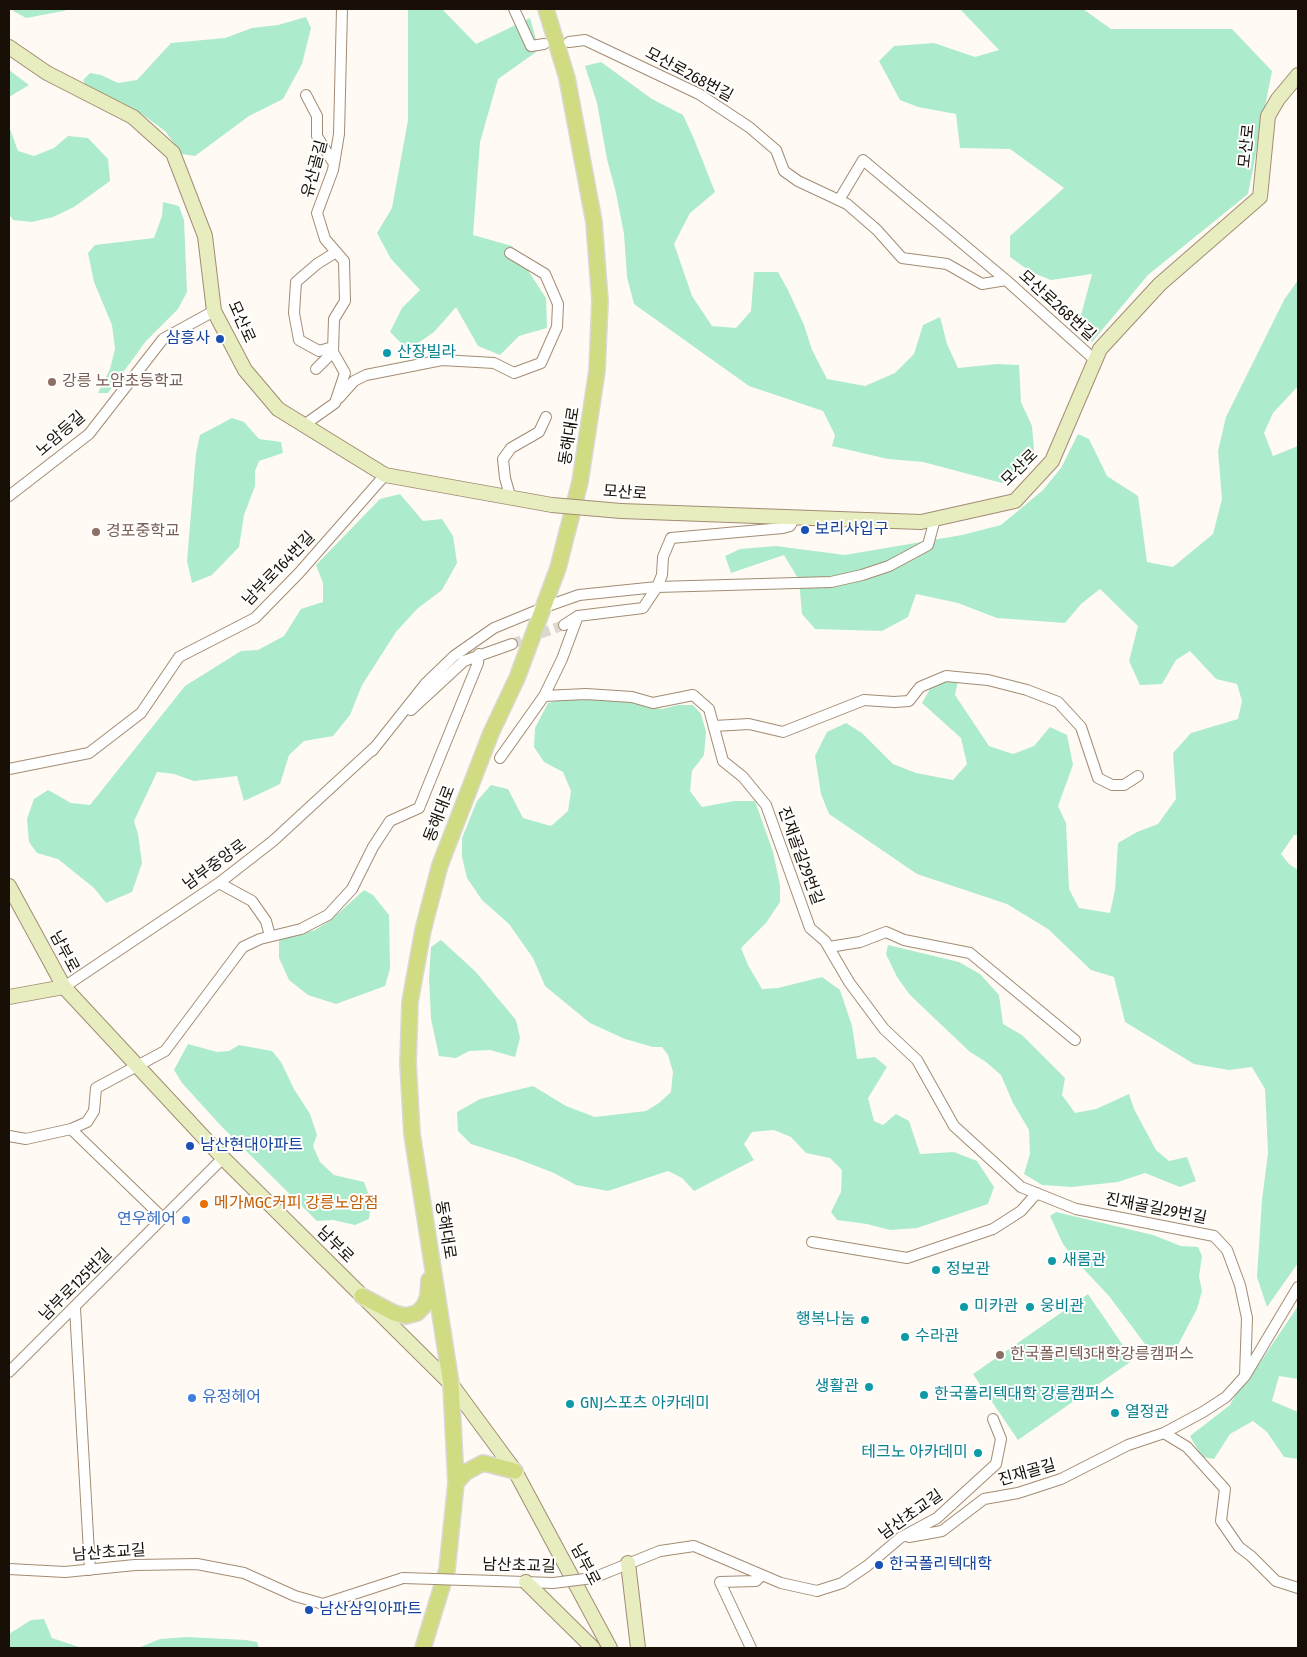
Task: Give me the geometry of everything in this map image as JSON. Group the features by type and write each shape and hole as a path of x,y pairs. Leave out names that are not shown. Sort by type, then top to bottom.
{"main road":[{"name":"동해대로","path":"423,1648 447,1570 456,1483 451,1384 412,1134 408,1063 410,1002 420,948 440,865 465,796 491,733 517,678 545,607 560,561 580,482 597,372 600,301 594,222 567,78 546,9"},
{"path":"362,1296 394,1313 406,1316 417,1313 424,1306 428,1296 430,1251"},
{"path":"456,1483 466,1472 484,1463 515,1471"}],"street":[{"name":"유산골길","path":"333,350 334,319 345,301 344,261 325,239 317,214 334,164 340,134 342,9"},
{"path":"514,9 531,46 544,44"},
{"name":"모산로268번길","path":"569,42 585,40 699,94 750,127 776,150 784,171 798,181 847,204 877,230 902,258 947,264 982,284 1006,280 1095,360"},
{"name":"모산로","path":"9,48 46,73 133,117 173,153 205,236 214,311 244,370 278,409 385,476 552,505 622,511 794,519 921,522 1015,500 1052,461 1100,348 1160,284 1260,197 1268,116 1278,99 1298,75"},
{"path":"306,95 318,116 317,136 334,164"},
{"path":"839,200 863,160 1006,280"},
{"path":"333,350 318,351 299,340 294,313 296,282 317,264 336,252"},
{"path":"304,425 334,403 354,381 366,375 442,360 494,362 514,373 541,363 557,327 558,304 545,274 510,253"},
{"name":"노암등길","path":"9,496 89,434 163,339 214,311"},
{"path":"316,369 333,350"},
{"path":"333,350 345,373 334,403"},
{"path":"511,499 505,478 503,459 511,448 539,432 546,417"},
{"name":"남부로164번길","path":"9,769 89,753 141,713 180,657 255,618 385,476"},
{"path":"564,625 578,616 643,608 657,587 662,575 663,557 671,538 783,528 790,526 794,519"},
{"name":"남부중앙로","path":"372,751 426,683 454,656 494,628 580,595 657,587 831,582 862,575 889,566 928,545 935,519"},
{"path":"500,758 544,696 562,659 578,616"},
{"name":"남부중앙로","path":"64,987 219,883 273,841 372,751 418,703 464,661 479,654 512,644"},
{"path":"9,1136 26,1139 71,1129 87,1122 94,1111 96,1088 165,1052 243,947 260,938 301,929 328,916 352,889 373,847 390,821 419,808 478,663 479,654"},
{"path":"714,726 749,724 783,732 864,700 909,701 920,687 946,676 988,680 1027,690 1058,702 1082,726 1098,778 1112,785 1124,785 1138,776"},
{"name":"진재골길29번길","path":"544,696 586,694 632,697 653,703 693,695 709,709 724,761 743,777 766,805 810,928 825,941 849,982 884,1029 917,1060 954,1126 1021,1187 1076,1209 1214,1236 1227,1250 1240,1285 1246,1318 1245,1376"},
{"path":"219,883 252,901 266,921 270,936"},
{"name":"남부로","path":"9,886 64,987 223,1158 451,1384 515,1471 610,1648"},
{"path":"829,947 860,942 886,932 904,940 970,953 1075,1040"},
{"path":"9,997 64,987"},
{"path":"71,1129 163,1218"},
{"name":"남부로125번길","path":"9,1372 223,1158"},
{"path":"812,1242 908,1258 993,1229 1021,1211 1038,1193"},
{"name":"진재골길","path":"900,1538 942,1531 984,1499 1018,1493 1062,1479 1128,1445 1164,1433 1226,1398 1245,1376 1298,1287"},
{"path":"75,1308 90,1570"},
{"name":"남산초교길","path":"9,1569 65,1572 136,1565 196,1564 244,1573 295,1596 323,1604 403,1578 553,1584 593,1578 660,1551 694,1546 781,1583 817,1591 842,1583 867,1566 900,1538 937,1518 996,1464 1001,1439 993,1419"},
{"path":"1164,1433 1187,1447 1225,1489 1221,1521 1239,1547 1252,1556 1276,1581 1298,1588"},
{"path":"628,1563 638,1648"},
{"path":"751,1648 720,1582 756,1581 762,1575"},
{"path":"526,1582 593,1648"}],"green space":[{"path":"10,9 68,9 26,18"},
{"path":"408,9 442,9 476,44 530,18 539,50 498,79 480,142 473,235 512,246 546,298 547,328 519,336 500,355 478,346 456,307 434,332 408,350 390,332 402,308 420,290 391,259 377,233 392,208 408,120"},
{"path":"960,9 1083,9 1111,29 1232,29 1272,71 1248,194 1148,275 1092,342 1079,323 1092,274 1051,280 1031,272 1010,257 1010,236 1064,188 1010,149 960,148 956,114 918,107 900,100 879,61 894,46 934,43 975,57 999,50"},
{"path":"306,17 311,28 302,64 283,99 249,116 195,156 182,154 165,131 142,114 106,95 88,90 83,80 90,73 101,75 118,83 137,80 171,43 225,38 252,28 278,25"},
{"path":"601,62 652,99 683,115 694,139 715,192 690,213 674,244 692,296 712,326 736,328 751,311 754,272 778,272 788,290 804,325 812,350 827,379 865,386 895,373 914,354 923,325 940,317 947,344 958,368 997,364 1019,365 1021,402 1032,426 1034,450 1025,472 1002,483 923,462 888,459 832,446 835,435 823,411 749,386 634,304 627,277 624,234 616,193 607,159 597,103 585,66"},
{"path":"9,70 29,85 9,97"},
{"path":"9,126 18,151 34,156 54,148 68,136 88,138 108,159 110,181 74,207 53,217 32,222 13,220 9,214"},
{"path":"163,202 179,206 184,220 187,292 178,309 146,341 108,393 98,393 110,369 115,349 112,325 94,282 88,253 95,245 154,238 162,216"},
{"path":"1298,280 1298,386 1273,413 1264,433 1273,456 1298,446 1298,835 1294,835 1281,854 1289,864 1298,870 1298,1263 1267,1307 1257,1277 1262,1200 1268,1153 1265,1089 1252,1067 1229,1070 1194,1064 1125,1022 1114,977 1091,970 1048,929 1007,904 917,874 829,814 821,794 815,756 827,732 846,723 862,733 893,764 916,773 953,780 967,764 961,738 922,703 930,689 941,681 958,681 955,695 989,746 1013,754 1034,746 1050,727 1067,735 1073,765 1058,806 1066,823 1069,889 1079,908 1110,913 1115,890 1118,843 1137,832 1158,824 1176,799 1173,753 1191,733 1238,719 1242,701 1237,684 1216,679 1190,651 1176,660 1162,684 1140,685 1129,661 1138,626 1100,589 1081,604 1065,623 997,618 958,603 916,594 908,617 882,631 815,629 802,614 799,580 784,555 731,573 725,556 740,549 776,546 845,555 962,535 1001,525 1043,490 1061,468 1078,434 1089,439 1107,476 1138,496 1147,562 1173,567 1213,534 1222,499 1218,451 1226,417 1284,300"},
{"path":"232,418 244,422 259,439 281,442 283,453 259,461 255,471 255,486 244,515 239,547 212,575 192,583 187,561 196,453 200,435"},
{"path":"400,494 423,521 442,519 453,536 457,563 442,590 417,609 396,632 362,685 350,715 333,736 304,741 289,755 280,784 244,801 237,776 194,781 174,774 157,772 134,821 142,863 132,892 106,903 94,888 58,859 37,853 29,842 27,819 34,799 48,790 71,803 90,805 185,686 241,651 258,650 284,636 301,609 323,602 323,583 316,565 380,499"},
{"path":"564,699 622,699 646,707 662,709 678,705 693,705 701,714 706,732 704,755 692,771 690,791 702,807 734,801 755,801 773,852 780,885 780,902 766,923 741,948 748,965 762,989 778,988 822,977 840,990 852,1026 857,1059 875,1057 887,1067 868,1098 874,1121 883,1125 896,1114 909,1121 920,1154 954,1152 977,1161 994,1187 988,1204 917,1228 890,1230 867,1224 837,1220 831,1212 841,1192 842,1170 830,1158 806,1153 791,1137 774,1130 752,1132 744,1144 754,1160 694,1191 682,1178 668,1171 608,1191 576,1185 554,1173 471,1144 458,1131 457,1112 480,1099 533,1086 566,1106 595,1117 646,1111 671,1092 673,1072 668,1055 662,1047 653,1047 625,1039 590,1023 545,986 533,958 509,924 482,900 467,878 462,857 462,838 477,801 491,785 508,789 523,818 551,826 568,811 571,791 563,772 544,762 534,747 535,728 548,703"},
{"path":"364,890 373,895 389,915 390,969 385,986 336,1004 308,995 289,980 279,958 279,940 315,930 331,920"},
{"path":"441,940 475,971 516,1020 520,1038 515,1057 490,1050 469,1051 456,1058 439,1056 431,1019 429,978 431,947"},
{"path":"888,945 959,962 980,974 999,995 1003,1024 1022,1035 1065,1078 1062,1095 1075,1113 1096,1109 1129,1094 1134,1109 1156,1150 1169,1161 1187,1157 1196,1181 1180,1187 1145,1173 1118,1182 1072,1187 1042,1185 1024,1174 1030,1154 1029,1130 1013,1103 1001,1075 986,1062 970,1052 910,995 897,977 886,954"},
{"path":"188,1044 217,1052 229,1051 239,1045 272,1051 281,1062 294,1089 310,1114 317,1135 313,1146 320,1162 334,1175 364,1182 371,1201 369,1219 355,1225 333,1220 317,1221 223,1128 182,1083 174,1070"},
{"path":"1056,1212 1153,1235 1181,1246 1198,1247 1202,1256 1199,1276 1202,1291 1197,1309 1170,1360 1159,1357 1145,1344 1109,1296 1076,1261 1063,1244 1050,1216"},
{"path":"1088,1294 1133,1360 1018,1440 973,1374"},
{"path":"1298,1306 1298,1379 1279,1376 1272,1401 1298,1412 1298,1459 1284,1457 1267,1432 1253,1421 1230,1434 1214,1459 1202,1457 1190,1436 1230,1405 1242,1383 1259,1364"},
{"path":"44,1619 52,1638 82,1648 9,1648 9,1634 31,1620"},
{"path":"186,1637 246,1640 257,1642 259,1648 138,1648 160,1639"}],"tunnel":[{"path":"512,644 564,625"}],"place":[{"name":"삼흥사","path":"220,339"},
{"name":"산장빌라","path":"387,353"},
{"name":"강릉 노암초등학교","path":"52,382"},
{"name":"보리사입구","path":"805,530"},
{"name":"경포중학교","path":"96,532"},
{"name":"남산현대아파트","path":"190,1146"},
{"name":"메가MGC커피 강릉노암점","path":"204,1204"},
{"name":"연우헤어","path":"186,1220"},
{"name":"새롬관","path":"1052,1261"},
{"name":"정보관","path":"936,1270"},
{"name":"미카관","path":"964,1307"},
{"name":"웅비관","path":"1030,1307"},
{"name":"행복나눔","path":"865,1320"},
{"name":"수라관","path":"905,1337"},
{"name":"한국폴리텍3대학강릉캠퍼스","path":"1000,1355"},
{"name":"생활관","path":"869,1387"},
{"name":"한국폴리텍대학 강릉캠퍼스","path":"924,1395"},
{"name":"유정헤어","path":"192,1398"},
{"name":"GNJ스포츠 아카데미","path":"570,1404"},
{"name":"열정관","path":"1115,1413"},
{"name":"테크노 아카데미","path":"978,1453"},
{"name":"한국폴리텍대학","path":"879,1565"},
{"name":"남산삼익아파트","path":"309,1610"}]}
